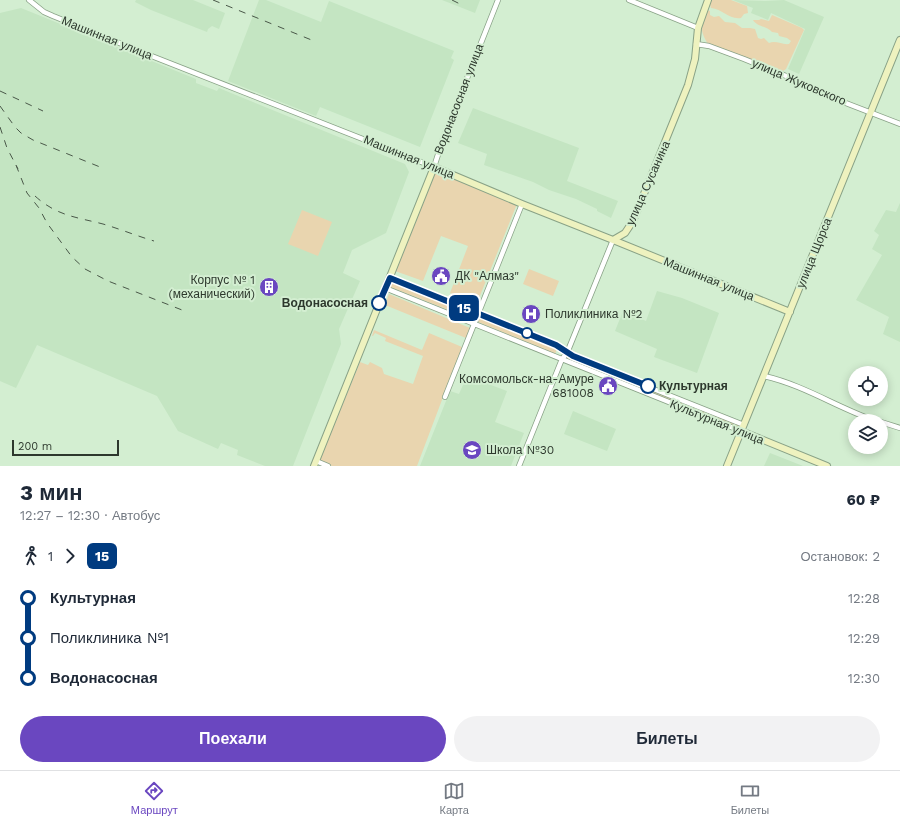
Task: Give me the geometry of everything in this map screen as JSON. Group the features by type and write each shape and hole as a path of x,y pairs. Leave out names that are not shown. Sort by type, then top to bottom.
{"street":[{"name":"Машинная улица","path":"29,0 44,12 74,25 434,167 790,312"},
{"name":"Водонасосная улица","path":"315,464 434,167 443,139 498,0"},
{"path":"629,0 698,28"},
{"name":"улица Сусанина","path":"520,466 562,359 567,353 613,240 625,233 633,221 688,85 695,59 698,28 708,0"},
{"name":"улица Щорса","path":"727,466 900,40"},
{"name":"улица Жуковского","path":"696,44 709,46 744,59 791,78 812,90 900,124"},
{"path":"445,396 522,204"},
{"name":"Культурная улица","path":"390,278 556,345 573,356 744,425"},
{"name":"Культурная улица","path":"386,288 827,466"},
{"path":"764,376 788,382 858,414"},
{"path":"888,424 900,428"},
{"path":"315,464 328,466"}],"shaded area":[{"path":"136,0 193,0 225,13 219,29 212,26 207,32 151,10 135,2"},
{"path":"259,0 266,0 321,22 329,1 454,51 451,58 454,60 420,147 320,107 316,116 228,81"},
{"path":"442,0 480,0 475,13"},
{"path":"710,0 731,0 747,6 748,13 744,14 741,18 729,16 719,10 711,8"},
{"path":"733,0 784,0 824,17 799,74 788,69 805,29 771,13 768,20 751,13 753,8"},
{"path":"21,8 196,79 196,83 217,91 219,88 405,164 409,172 386,233 352,250 343,273 360,281 339,329 341,344 293,466 265,466 237,455 238,450 221,443 218,449 178,431 157,396 37,345 16,388 0,381 0,13"},
{"path":"707,10 710,11 710,15 714,17 719,16 725,22 735,23 742,28 755,29 758,38 764,38 769,43 774,42 789,44 791,41 787,38 779,36 778,33 772,32 757,24 753,20 761,19 769,21 772,15 804,30 786,69 783,71 775,70 764,64 708,44 702,30"},
{"path":"473,108 579,148 567,181 618,201 611,218 597,211 597,209 576,199 484,165 487,154 458,143"},
{"path":"435,171 517,204 477,303 450,293 468,246 441,236 423,281 395,271"},
{"path":"900,203 900,342 883,334 889,317 856,300 882,255 872,249 879,235 874,231 886,210 896,212"},
{"path":"302,210 332,222 318,256 288,244"},
{"path":"529,269 559,281 553,296 523,284"},
{"path":"392,282 473,314 471,319 390,287"},
{"path":"657,291 682,298 719,313 697,373 654,357 657,349 615,331 623,311 646,321"},
{"path":"389,294 470,328 466,338 385,305"},
{"path":"480,317 557,349 555,354 478,322"},
{"path":"374,330 422,350 429,333 462,347 417,466 332,466 322,462 320,459 360,362 368,365 370,362 382,368 384,374 413,384 423,356 385,341 386,338 375,333 372,336"},
{"path":"567,356 739,425 738,428 565,358"},
{"name":"Школа №30","path":"467,376 507,391 495,422 524,433 511,466 420,466 450,391 459,394"},
{"path":"573,411 616,429 607,451 564,434"},
{"path":"770,453 803,466 764,466"}],"railway":[{"path":"213,0 314,41"},
{"path":"452,0 460,4"},
{"path":"0,91 43,111"},
{"path":"0,106 21,133 33,140 105,169"},
{"path":"0,127 7,148 18,169"},
{"path":"16,165 27,193 72,257 85,269 108,281 182,310"},
{"path":"35,196 43,203 59,212 103,224 154,241"}],"bus line":[{"name":"15","path":"379,303 390,278 556,345 573,356 648,386"}],"place":[{"name":"ДК \"Алмаз\"","path":"441,276"},
{"name":"Корпус № 1 (механический)","path":"269,287"},
{"name":"Водонасосная","path":"379,303"},
{"name":"Поликлиника №2","path":"531,314"},
{"name":"Комсомольск-на-Амуре 681008","path":"608,386"},
{"name":"Культурная","path":"648,386"},
{"name":"Школа №30","path":"472,450"}]}
